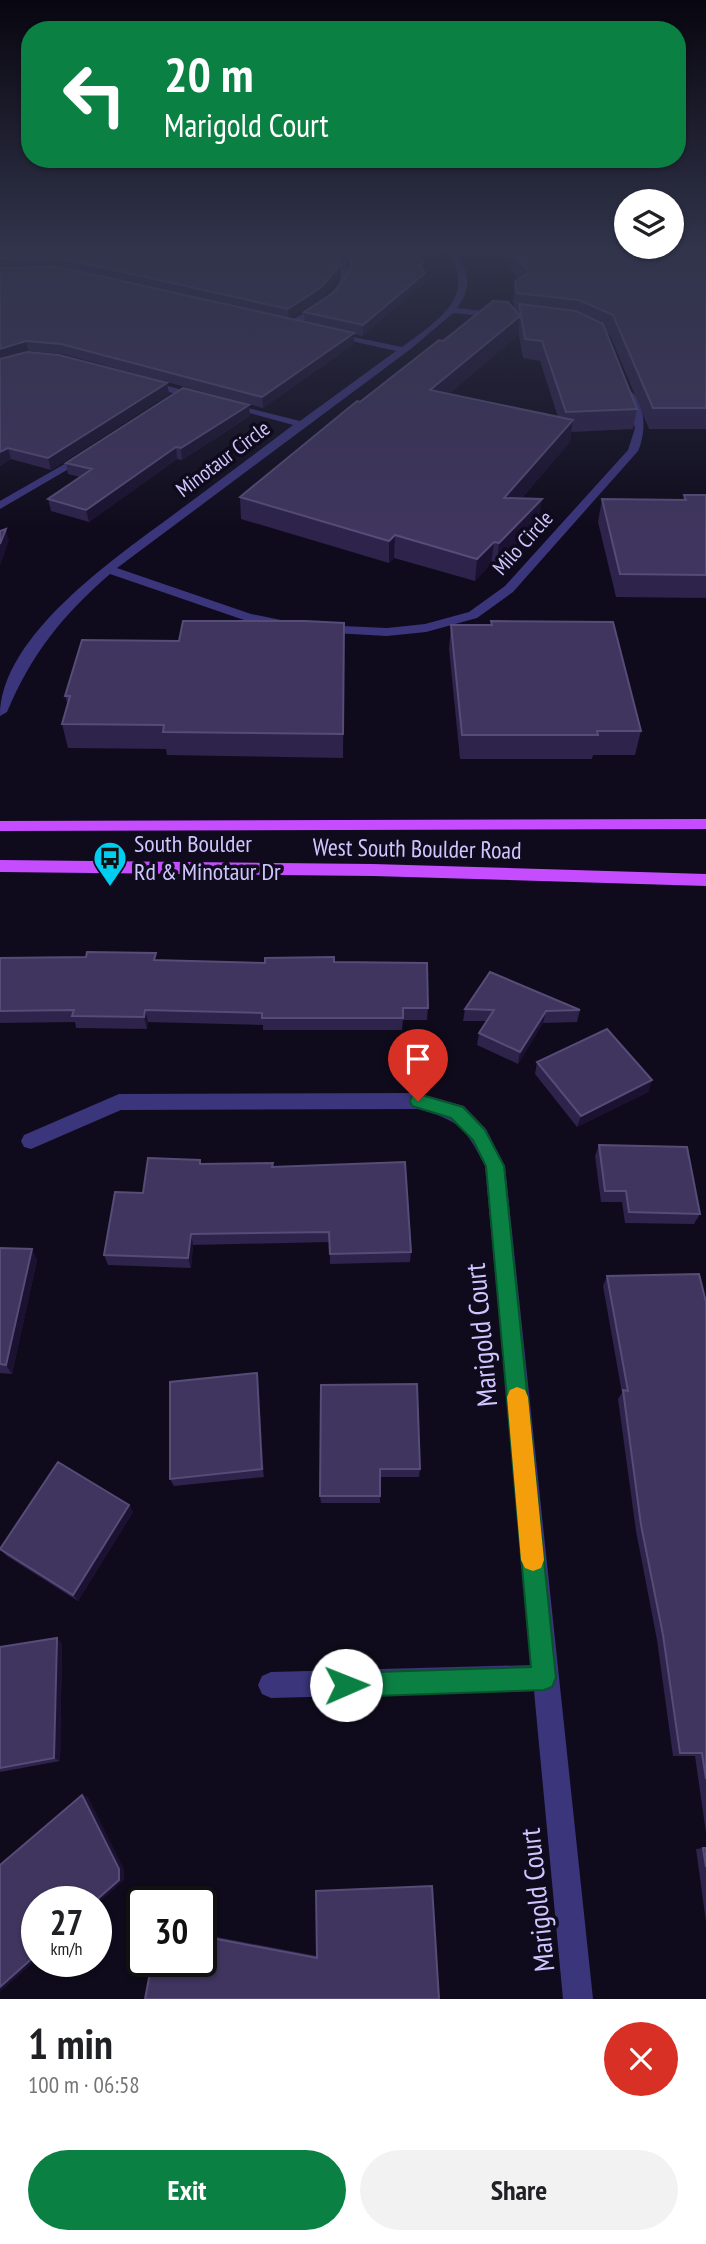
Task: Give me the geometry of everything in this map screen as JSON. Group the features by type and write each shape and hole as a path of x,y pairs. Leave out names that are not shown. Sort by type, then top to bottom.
{"main road":[{"name":"West South Boulder Road","path":"0,826 706,824"},
{"name":"West South Boulder Road","path":"0,866 373,870 706,880"}],"street":[{"path":"369,343 402,351"},
{"name":"Minotaur Circle","path":"0,712 16,671 43,630 108,569 411,343"},
{"path":"129,378 206,399"},
{"name":"Milo Circle","path":"108,569 248,617 296,627 387,632 426,628 473,615 509,589 633,451 641,436 641,426 626,387"},
{"path":"167,403 182,393"},
{"path":"218,402 301,424"},
{"path":"0,506 93,451"},
{"path":"0,671 16,671"},
{"name":"Marigold Court","path":"31,1141 119,1102 418,1101 457,1112 479,1135 495,1166 578,1999"},
{"path":"271,1685 544,1678"}],"building":[{"path":"0,343 19,343 0,349"},
{"path":"53,343 339,343 262,397"},
{"path":"435,343 487,343 430,390 573,420 504,498 542,499 499,543 494,542 477,559 395,535 389,541 240,497 357,401 360,402"},
{"path":"543,343 611,343 637,409 566,412"},
{"path":"625,343 706,343 706,408 653,408"},
{"path":"27,352 59,355 167,383 48,458 8,448 0,452 0,359"},
{"path":"183,388 249,405 181,448 176,447 86,510 48,499 92,469 66,463"},
{"path":"684,495 706,495 706,575 620,574 602,499 686,500"},
{"path":"6,529 0,544 0,531"},
{"path":"183,621 344,623 343,734 163,732 164,725 62,724 70,696 65,696 82,640 179,641"},
{"path":"491,621 613,622 641,731 597,731 598,735 462,735 451,625 492,625"},
{"path":"87,952 156,953 154,960 265,963 265,958 334,957 334,962 427,963 428,1008 403,1008 403,1018 262,1018 262,1013 145,1010 144,1017 72,1016 74,1010 0,1011 0,958 86,957"},
{"path":"490,972 580,1010 546,1011 520,1052 479,1033 494,1010 465,1009"},
{"path":"607,1029 652,1080 581,1116 537,1062"},
{"path":"599,1145 687,1147 700,1214 629,1212 626,1191 605,1191"},
{"path":"148,1158 200,1160 200,1164 273,1163 272,1167 405,1162 411,1252 330,1254 329,1232 191,1234 188,1258 104,1255 115,1192 143,1193"},
{"path":"0,1248 32,1249 6,1365 0,1364"},
{"path":"699,1274 706,1302 706,1779 702,1753 680,1753 663,1635 641,1525 623,1390 628,1391 607,1276"},
{"path":"257,1373 262,1469 170,1479 170,1382"},
{"path":"417,1384 420,1469 380,1469 380,1496 320,1496 321,1385"},
{"path":"58,1462 129,1505 73,1595 0,1549"},
{"path":"57,1638 54,1758 0,1768 0,1647"},
{"path":"82,1795 119,1869 119,1880 112,1886 21,1886 21,1968 0,1987 0,1865"},
{"path":"432,1886 439,1999 145,1999 149,1977 217,1977 217,1939 317,1958 316,1891"}],"slow traffic":[{"path":"517,1397 533,1560"}],"place":[{"name":"South Boulder Rd & Minotaur Dr","path":"110,888"}],"route":[{"path":"346,1685 544,1678 495,1166 479,1135 457,1112 418,1101"}]}
